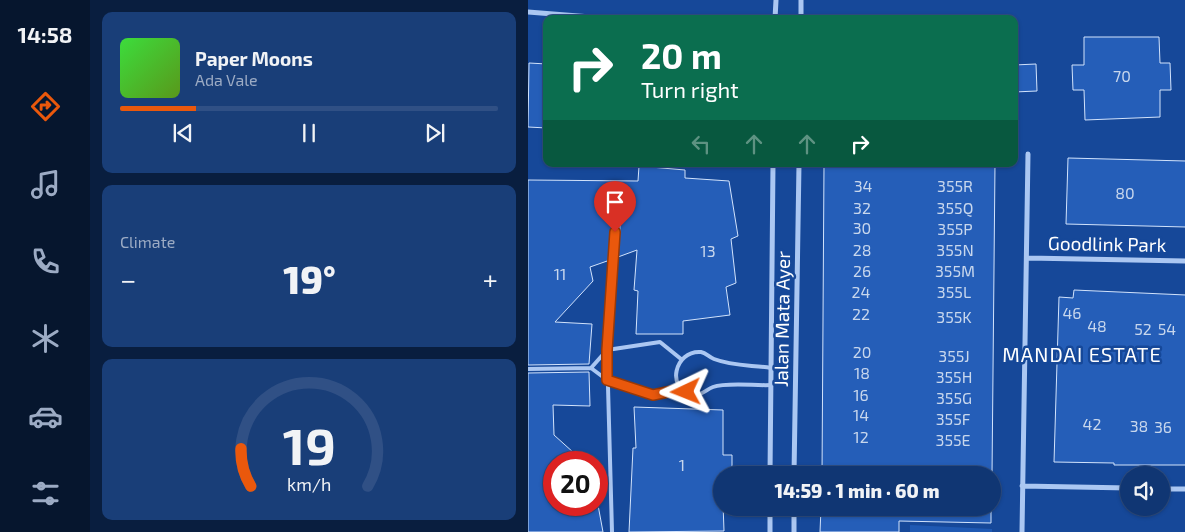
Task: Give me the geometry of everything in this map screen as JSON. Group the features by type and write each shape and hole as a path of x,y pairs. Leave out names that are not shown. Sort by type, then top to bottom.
{"street":[{"path":"775,15 776,0"},
{"path":"801,0 801,15"},
{"path":"528,12 566,15"},
{"name":"Goodlink Park","path":"1022,532 1028,258 1028,154"},
{"name":"Jalan Mata Ayer","path":"770,466 773,167"},
{"name":"Jalan Mata Ayer","path":"794,466 799,167"},
{"name":"Goodlink Park","path":"1028,258 1186,261"},
{"path":"1022,486 1120,488"},
{"path":"1170,489 1186,489"},
{"path":"770,516 770,532"},
{"path":"794,516 794,532"}],"lane":[{"path":"612,532 607,350 617,212"},
{"path":"591,368 607,350 660,342 681,359"},
{"path":"771,368 712,359 701,352 689,354 681,359 676,371 677,381 682,389 693,394 704,394 714,387 771,385"},
{"path":"528,369 591,368 607,380 653,395 682,389"}],"shaded area":[{"path":"910,525 992,529 992,532 910,532"}],"building":[{"path":"1084,37 1159,37 1160,63 1170,63 1171,90 1160,90 1160,117 1085,120 1084,90 1073,90 1072,65 1084,65"},
{"path":"529,63 543,64 543,128 528,127"},
{"path":"1036,64 1037,91 1018,92 1018,65"},
{"path":"1068,158 1186,161 1186,227 1066,224"},
{"path":"639,167 650,167 685,170 685,178 729,181 738,236 731,239 736,283 726,287 730,315 683,321 683,334 636,334 638,291 634,290 637,250 618,257 621,212 616,208 613,212 610,260 590,267 593,281 555,322 592,324 589,364 528,365 528,180 638,181"},
{"path":"824,167 995,167 992,466 822,466"},
{"path":"1074,290 1186,295 1186,465 1114,465 1114,463 1054,462 1059,297 1073,298"},
{"path":"589,372 590,406 553,405 554,435 572,451 543,451 543,516 600,516 603,532 528,532 528,373"},
{"path":"634,407 723,410 723,455 732,455 732,466 713,466 713,516 723,516 724,531 629,532 633,448 636,448"},
{"path":"821,516 991,516 991,523 899,521 899,532 820,532"}],"district":[{"name":"MANDAI ESTATE","path":"1082,355"}],"route":[{"path":"615,232 607,350 607,380 653,395 682,389 686,392"}]}
